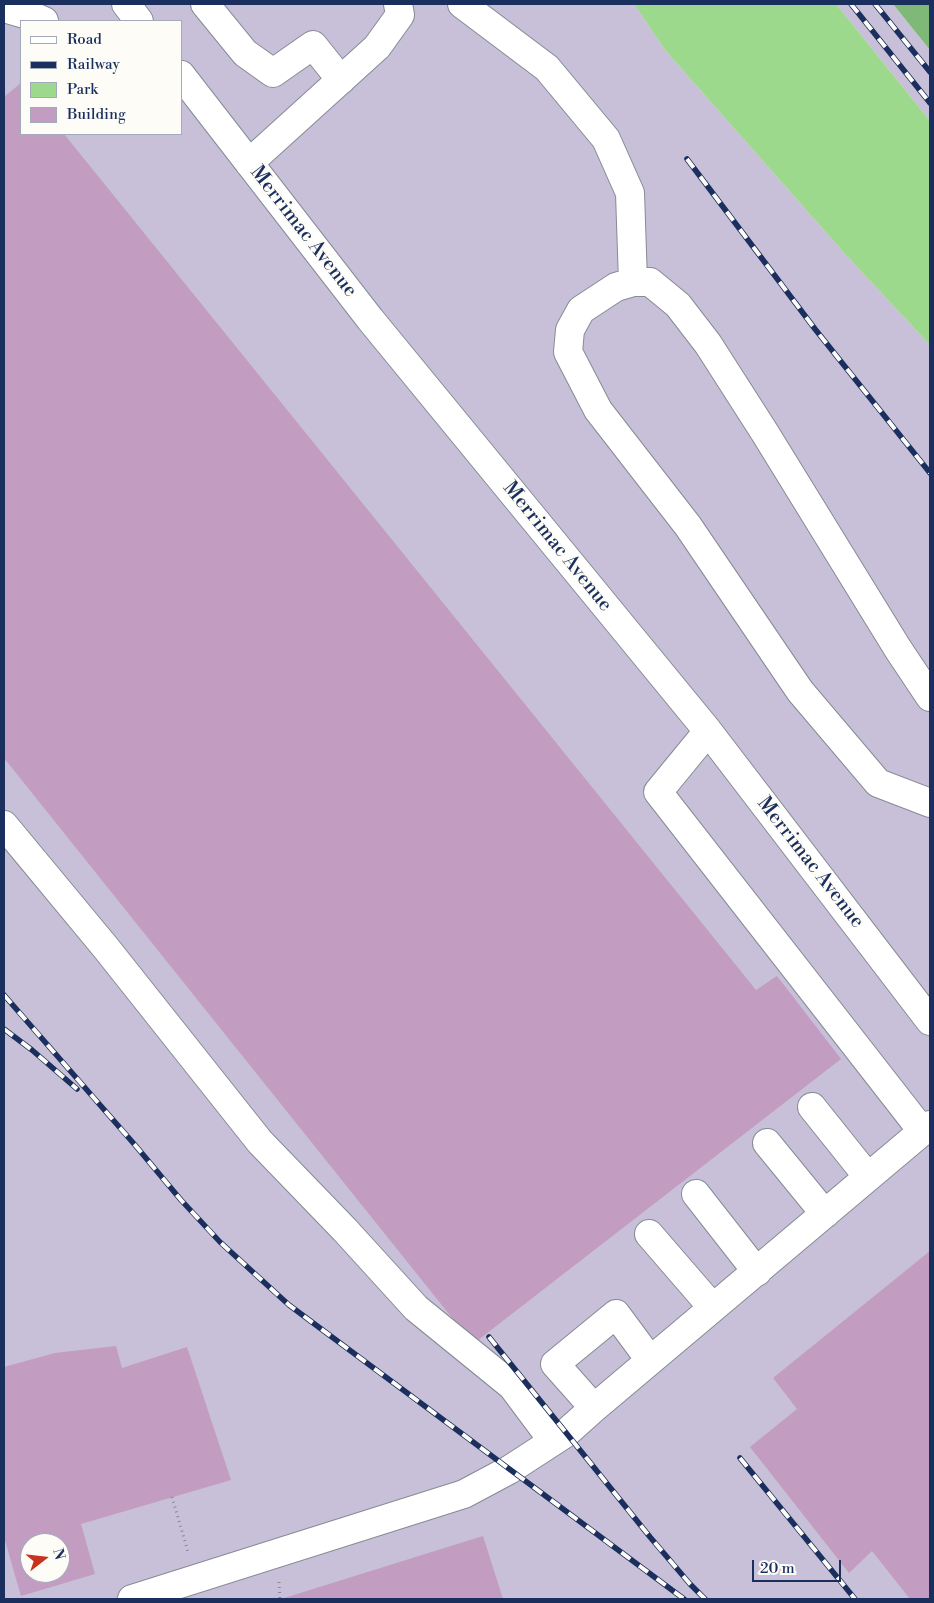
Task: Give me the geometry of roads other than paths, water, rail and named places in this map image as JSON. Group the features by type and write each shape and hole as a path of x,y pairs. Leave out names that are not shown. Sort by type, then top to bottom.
{"street":[{"path":"126,4 138,20"},
{"path":"205,4 245,53 273,73 313,45 341,80"},
{"path":"249,163 376,47 400,15 398,4"},
{"path":"462,4 547,68 606,139 630,193 633,282"},
{"path":"4,8 42,20"},
{"name":"Merrimac Avenue","path":"182,76 370,318 708,731 930,1021"},
{"path":"182,103 222,128"},
{"path":"930,696 898,649 708,344 678,305 650,282 633,282 616,287 581,310 570,330 568,352 598,410 688,526 800,691 878,783 930,803"},
{"path":"132,1599 464,1494 509,1470 566,1433 650,1360 927,1128 658,792 708,731"},
{"path":"4,826 106,948 260,1142 345,1230 416,1308 512,1386 553,1441"},
{"path":"812,1107 868,1177"},
{"path":"767,1143 825,1214"},
{"path":"696,1194 757,1272"},
{"path":"649,1234 714,1308"},
{"path":"594,1408 554,1364 616,1314 650,1360"}],"railway":[{"path":"851,4 930,103"},
{"path":"875,4 930,72"},
{"path":"687,159 815,329 930,473"},
{"path":"4,995 181,1200 220,1242 289,1305 684,1599"},
{"path":"4,1029 32,1050 77,1089"},
{"path":"489,1337 650,1537 705,1599"},
{"path":"740,1458 855,1599"}]}
